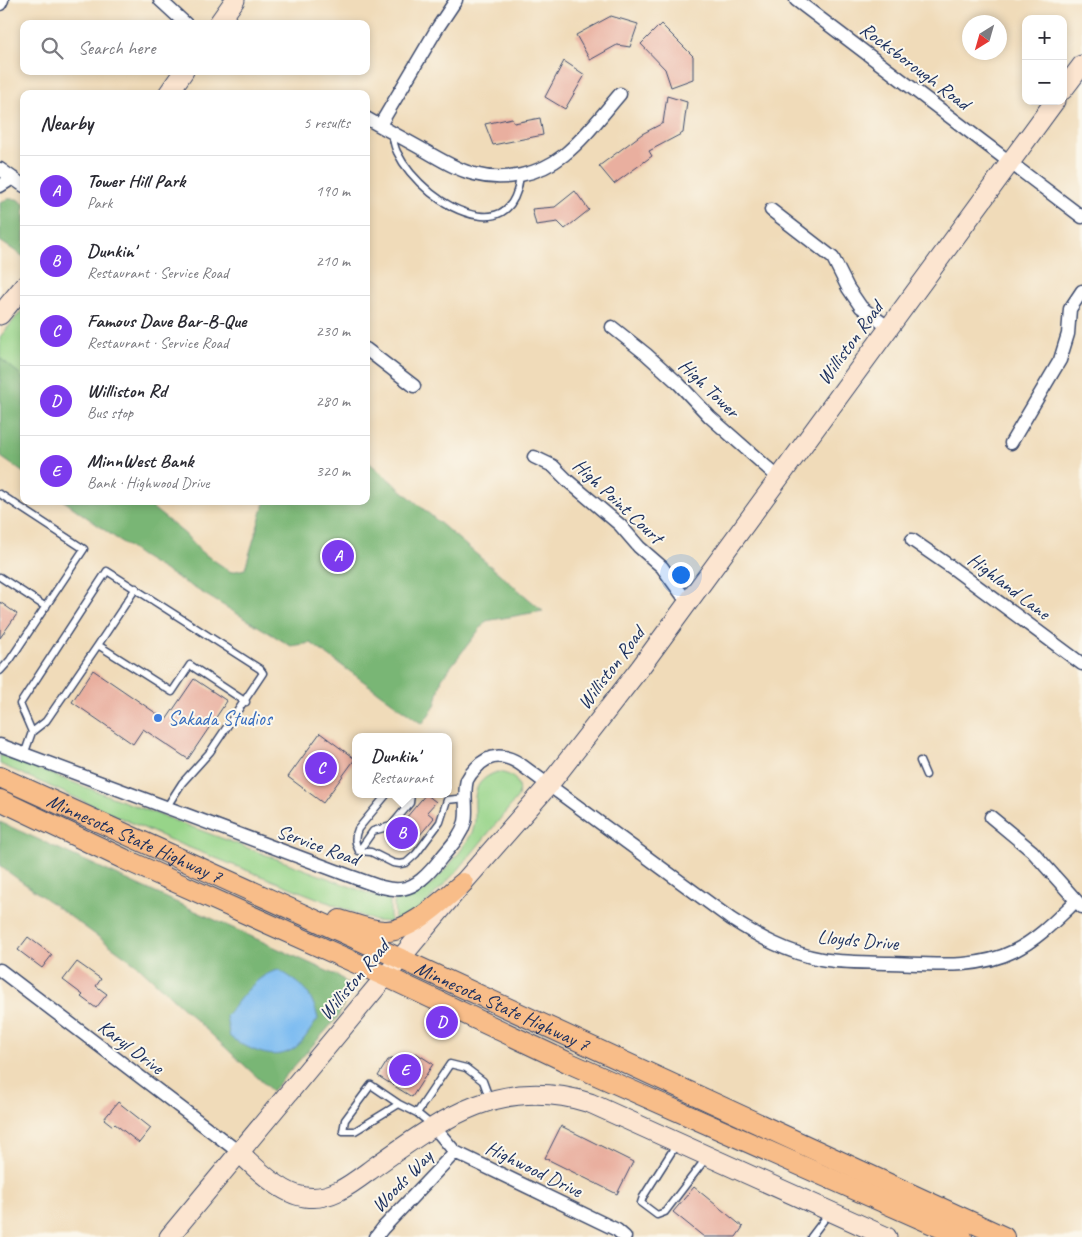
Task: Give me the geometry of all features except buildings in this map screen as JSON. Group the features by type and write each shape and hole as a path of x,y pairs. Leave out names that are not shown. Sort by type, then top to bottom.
{"main road":[{"path":"221,20 235,0"},
{"path":"1067,85 1082,65"},
{"path":"171,90 181,75"},
{"name":"Williston Road","path":"169,1237 463,883 548,786 634,676 1052,105"},
{"path":"0,315 20,291"},
{"name":"Minnesota State Highway 7","path":"0,777 401,959 1004,1237"},
{"name":"Minnesota State Highway 7","path":"0,800 124,859 385,976 567,1062 962,1237"},
{"path":"269,899 369,929 383,932 396,931 410,924 463,883"},
{"path":"240,1152 256,1168 288,1191 305,1197 323,1196 342,1190 416,1137 453,1115 490,1101 523,1094 570,1097 590,1103 887,1237"}],"street":[{"path":"0,4 2,0"},
{"path":"160,0 182,20"},
{"path":"380,125 456,0"},
{"name":"Rocksborough Road","path":"796,0 1082,217"},
{"path":"370,120 450,164 473,174 497,177 520,176 542,169 563,156 580,141 620,94"},
{"path":"0,169 20,183"},
{"path":"0,186 13,178"},
{"path":"770,210 833,258 848,288 861,307 889,328"},
{"path":"1011,442 1060,360 1068,334 1070,309 1082,291"},
{"name":"High Tower","path":"612,327 646,354 679,384 710,417 779,478"},
{"path":"370,352 414,386"},
{"name":"High Point Court","path":"534,457 553,466 620,525 639,547 662,567 688,603"},
{"name":"Highland Lane","path":"912,540 1082,664"},
{"name":"Service Road","path":"0,746 350,876 393,890 414,885 429,874 460,835 466,815 467,780 472,772 486,760 496,756 512,759 548,786"},
{"name":"Lloyds Drive","path":"548,786 731,919 758,936 789,950 821,959 854,962 950,964 982,961 1013,952 1029,943 1079,904"},
{"path":"991,817 1032,851 1079,904"},
{"name":"Karyl Drive","path":"0,970 240,1152"},
{"name":"Highwood Drive","path":"434,1127 456,1152 617,1230 625,1237"},
{"name":"Woods Way","path":"376,1237 456,1152"}],"lane":[{"path":"392,132 396,151 411,174 430,193 449,206 470,214 487,217 501,214 511,203 518,191 520,176"},
{"path":"0,494 84,549 0,672"},
{"path":"32,732 20,704 107,571 260,669 263,673 246,702 210,752 182,782 166,808"},
{"path":"0,577 46,607"},
{"path":"24,754 32,732 46,720 136,588"},
{"path":"98,645 172,692 190,665 246,702"},
{"path":"920,761 926,776"},
{"path":"360,852 355,843 358,829 384,798"},
{"path":"360,852 373,831 391,826 410,803 411,798"},
{"path":"360,852 371,852 393,863 400,864 406,862 416,854 440,822 445,811 444,804 447,800 466,798"},
{"path":"417,1113 450,1064 466,1068 483,1081 490,1101"},
{"path":"399,1104 355,1131 343,1130 345,1120 370,1085 417,1113 434,1127"},
{"path":"677,1143 641,1203 657,1215 665,1212 707,1156"},
{"path":"811,1237 830,1212"}],"green space":[{"path":"8,199 17,199 20,201 20,254 0,241 0,202"},
{"path":"20,313 20,419 0,404 0,337"},
{"path":"0,358 20,374 20,470 1,457"},
{"path":"370,463 543,611 486,621 442,678 435,706 422,724 311,643 291,646 141,556 70,505 149,505 185,534 200,551 231,572 245,569 264,505 370,505"},
{"path":"0,755 378,897 389,899 390,922 375,921 175,842 0,764"},
{"path":"497,772 507,774 515,779 519,791 518,797 458,870 413,916 395,921 394,902 397,899 422,891 443,872 465,845 473,830 477,788 491,774"},
{"path":"0,822 340,977 348,984 348,994 338,1017 272,1091 136,964 0,866"}],"water":[{"path":"279,970 300,985 309,995 318,1019 299,1044 288,1052 280,1054 262,1053 230,1037 226,1016 256,982 271,972"}],"place":[{"name":"Tower Hill Park","path":"338,556"},
{"name":"Sakada Studios","path":"158,718"},
{"name":"Famous Dave Bar-B-Que","path":"321,768"},
{"name":"Dunkin'","path":"402,833"},
{"name":"Williston Rd","path":"442,1022"},
{"name":"MinnWest Bank","path":"405,1070"}]}
